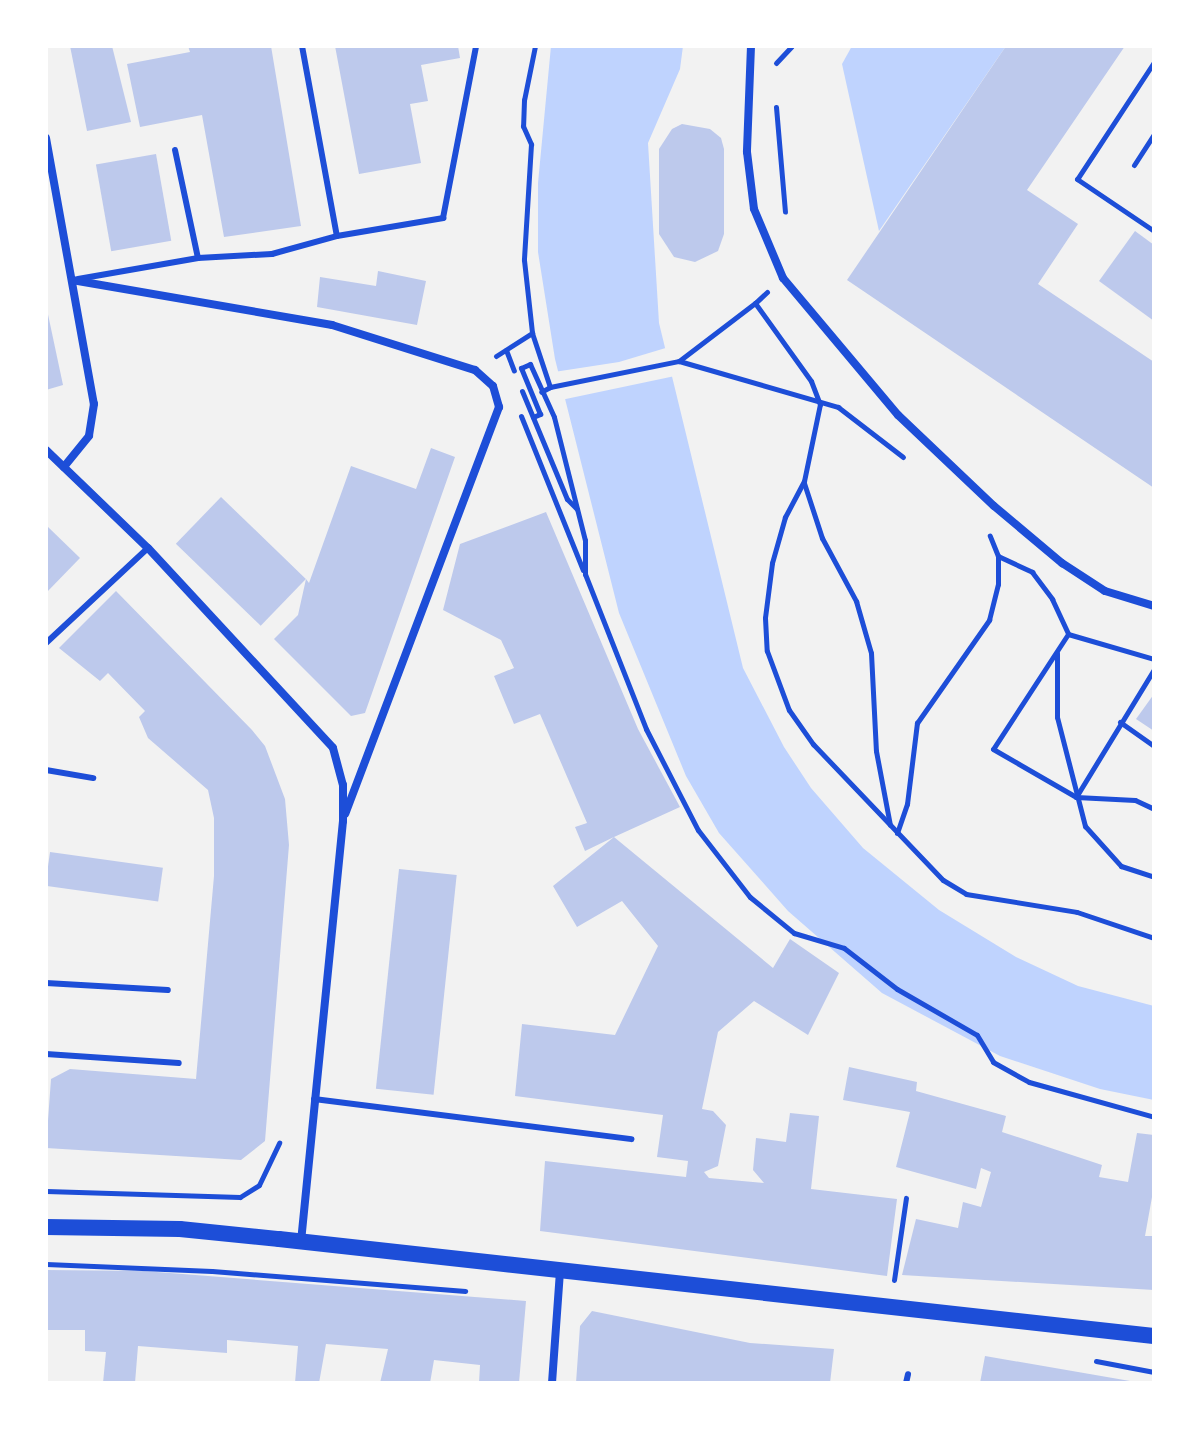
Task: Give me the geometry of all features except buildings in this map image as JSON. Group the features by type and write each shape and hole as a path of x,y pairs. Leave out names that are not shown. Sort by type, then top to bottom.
{"main road":[{"path":"46,1227 180,1229 890,1310 1154,1336"}],"street":[{"path":"751,46 747,152 754,209 783,278 898,415 994,506 1062,563 1105,591 1154,606"},
{"path":"46,138 94,404 89,436 64,467"},
{"path":"72,280 332,325 475,370 493,386 499,407 343,821"},
{"path":"46,450 148,548 333,748 343,785 343,821 301,1241"},
{"path":"552,1383 560,1271"}],"lane":[{"path":"302,46 337,236"},
{"path":"72,280 198,258 272,254 337,236 443,218 476,46"},
{"path":"175,150 198,258"},
{"path":"46,643 148,548"},
{"path":"46,770 93,778"},
{"path":"46,983 168,990"},
{"path":"46,1054 179,1063"},
{"path":"314,1099 631,1139"},
{"path":"906,1383 908,1374"}],"path":[{"path":"535,46 523,126 531,144 524,260 532,333 550,387"},
{"path":"776,46 776,76"},
{"path":"776,63 792,46"},
{"path":"1154,62 1077,179 1154,231"},
{"path":"776,102 780,182 788,221"},
{"path":"1134,165 1154,134"},
{"path":"541,392 550,387 679,361 783,278"},
{"path":"755,303 811,381 820,404 804,481 785,517 772,563 765,618 767,651 799,727 927,868 966,894 1077,912 1154,938"},
{"path":"475,370 532,333"},
{"path":"506,350 567,499 577,509"},
{"path":"679,361 838,407 907,460"},
{"path":"533,417 540,414 521,368 530,364 554,417 577,509 585,574"},
{"path":"499,407 514,401 646,729 698,830 750,897 794,933 844,948 897,989 977,1035 993,1062 1029,1082 1154,1117"},
{"path":"804,481 822,538 856,601 871,653 876,751 891,826"},
{"path":"897,834 907,804 917,723 989,620 998,556 985,529"},
{"path":"998,556 1032,572 1052,599 1068,634 1154,659"},
{"path":"1068,634 993,749 1076,797 1135,800 1154,809"},
{"path":"1057,652 1057,717 1085,826 1121,866 1154,877"},
{"path":"1076,797 1154,669"},
{"path":"1120,722 1154,746"},
{"path":"46,1191 240,1197 259,1185 279,1143"},
{"path":"890,1310 906,1198"},
{"path":"46,1264 212,1271 477,1292"},
{"path":"1086,1359 1154,1372"}],"water":[{"path":"551,46 683,46 680,69 648,143 659,323 743,668 784,747 811,788 863,848 939,910 1016,957 1078,986 1154,1006 1154,1100 1100,1089 1000,1056 882,993 788,911 719,833 686,776 619,613 555,359 538,252 538,183"},
{"path":"852,46 1006,46 879,231 842,64"}],"pier":[{"path":"669,347 675,376 561,400 554,372 619,362"}]}
